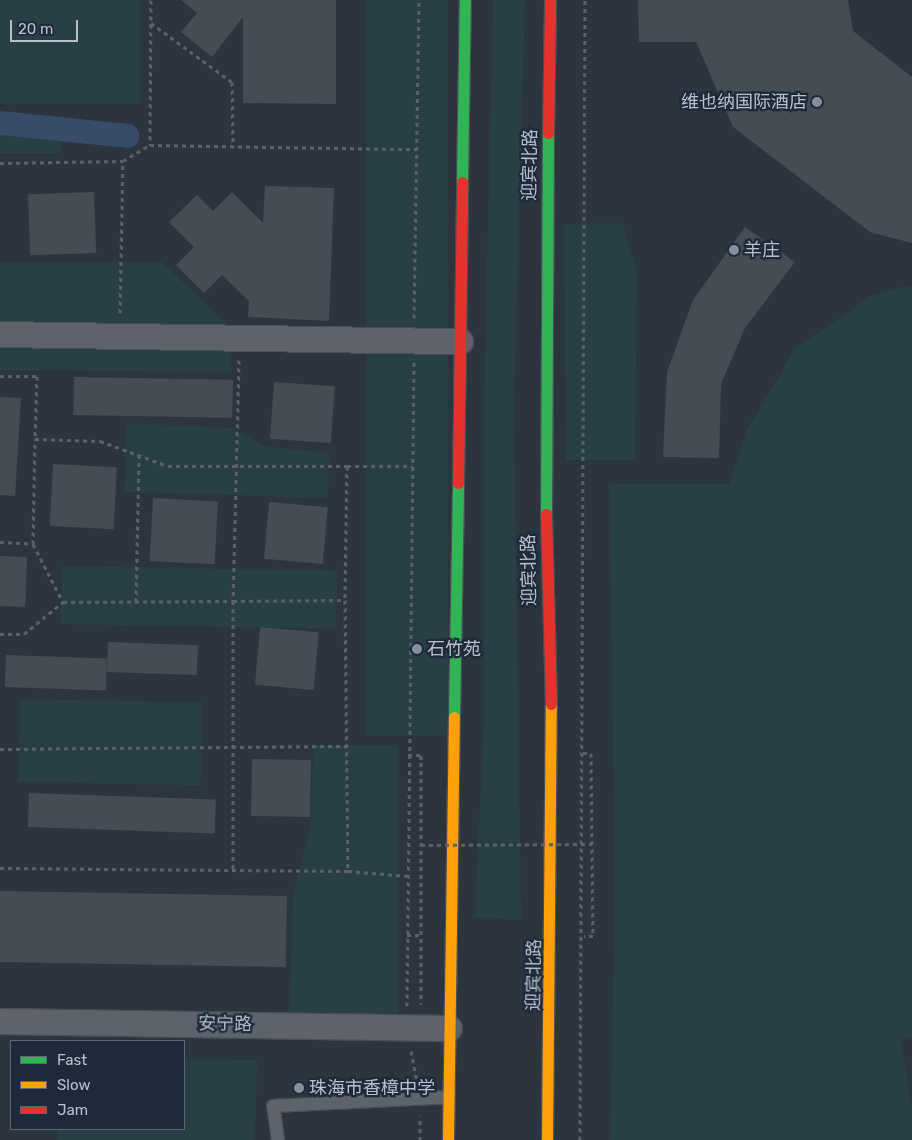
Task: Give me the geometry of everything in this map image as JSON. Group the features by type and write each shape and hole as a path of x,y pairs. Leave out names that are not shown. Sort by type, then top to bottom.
{"main road":[{"path":"448,1140 465,0"},
{"name":"迎宾北路","path":"548,1140 552,763 544,439 550,0"}],"street":[{"path":"0,334 460,341"},
{"name":"安宁路","path":"0,1021 449,1028"}],"lane":[{"path":"278,1140 273,1106 448,1097"}],"path":[{"path":"150,145 151,0"},
{"path":"419,0 407,935 420,1098 420,1140"},
{"path":"580,1140 584,936 585,0"},
{"path":"151,23 232,82 233,147"},
{"path":"0,162 123,161 150,145 417,149"},
{"path":"120,336 123,161"},
{"path":"234,870 233,600 235,466 240,339"},
{"path":"0,376 37,376 33,544 63,602"},
{"path":"35,439 100,441 168,466 412,466"},
{"path":"136,602 140,456"},
{"path":"347,466 345,600 348,871"},
{"path":"0,542 33,544"},
{"path":"0,634 24,634 63,602 345,600"},
{"path":"0,749 347,746"},
{"path":"583,753 591,753 593,936 584,936"},
{"path":"408,755 421,755 421,935 414,1027"},
{"path":"420,845 592,844"},
{"path":"0,868 348,871 408,876"},
{"path":"407,935 421,935"}],"green space":[{"path":"0,0 140,0 140,104 0,104"},
{"path":"367,0 448,0 448,736 367,736"},
{"path":"493,0 525,0 514,406 521,920 475,918 484,715 484,407"},
{"path":"0,133 61,139 61,153 0,153"},
{"path":"622,223 637,271 635,460 566,460 564,224"},
{"path":"0,262 162,262 232,329 231,372 0,370"},
{"path":"912,285 912,1038 901,1039 912,1109 912,1140 610,1140 615,883 609,484 729,484 747,430 795,349 871,296"},
{"path":"126,423 233,428 263,446 329,453 328,498 125,492"},
{"path":"62,566 337,571 336,629 61,624"},
{"path":"20,699 202,702 201,785 19,782"},
{"path":"313,745 398,745 399,1020 289,1019 293,894 311,826"},
{"path":"185,1059 257,1060 255,1140 57,1140 57,1130 185,1130"}],"building":[{"path":"181,0 336,0 336,104 243,103 243,17 212,57 181,32 197,13"},
{"name":"维也纳国际酒店","path":"638,0 848,0 853,31 912,77 912,243 870,232 733,127 696,42 639,42"},
{"path":"265,186 334,188 329,321 248,317 249,301 222,275 204,293 176,265 194,247 169,222 197,195 213,211 232,192 263,223"},
{"path":"94,192 96,253 30,255 28,194"},
{"path":"745,227 795,262 745,328 721,384 719,458 663,457 667,372 693,300"},
{"path":"74,377 233,380 232,418 73,415"},
{"path":"274,382 335,386 331,443 270,439"},
{"path":"0,397 21,398 15,496 0,495"},
{"path":"53,464 117,467 114,529 50,526"},
{"path":"153,498 218,501 215,564 150,561"},
{"path":"269,502 328,507 323,564 264,559"},
{"path":"0,556 27,557 25,607 0,606"},
{"path":"260,627 319,632 314,690 255,685"},
{"path":"108,642 198,645 197,675 107,672"},
{"path":"6,655 107,659 106,691 5,687"},
{"path":"252,759 311,760 310,817 251,816"},
{"path":"29,793 216,800 215,834 28,827"},
{"path":"0,891 287,896 286,967 0,962"}],"waterway":[{"path":"0,123 127,136"}],"traffic: fast":[{"path":"462,182 465,0"},
{"path":"546,514 548,133"},
{"path":"454,717 458,483"}],"traffic: slow":[{"path":"547,1140 551,704"},
{"path":"448,1140 454,717"}],"traffic: jam":[{"path":"548,133 550,0"},
{"path":"458,483 462,182"},
{"path":"546,514 551,704"}],"place":[{"name":"维也纳国际酒店","path":"817,102"},
{"name":"羊庄","path":"734,250"},
{"name":"石竹苑","path":"417,649"},
{"name":"珠海市香樟中学","path":"299,1088"}]}
